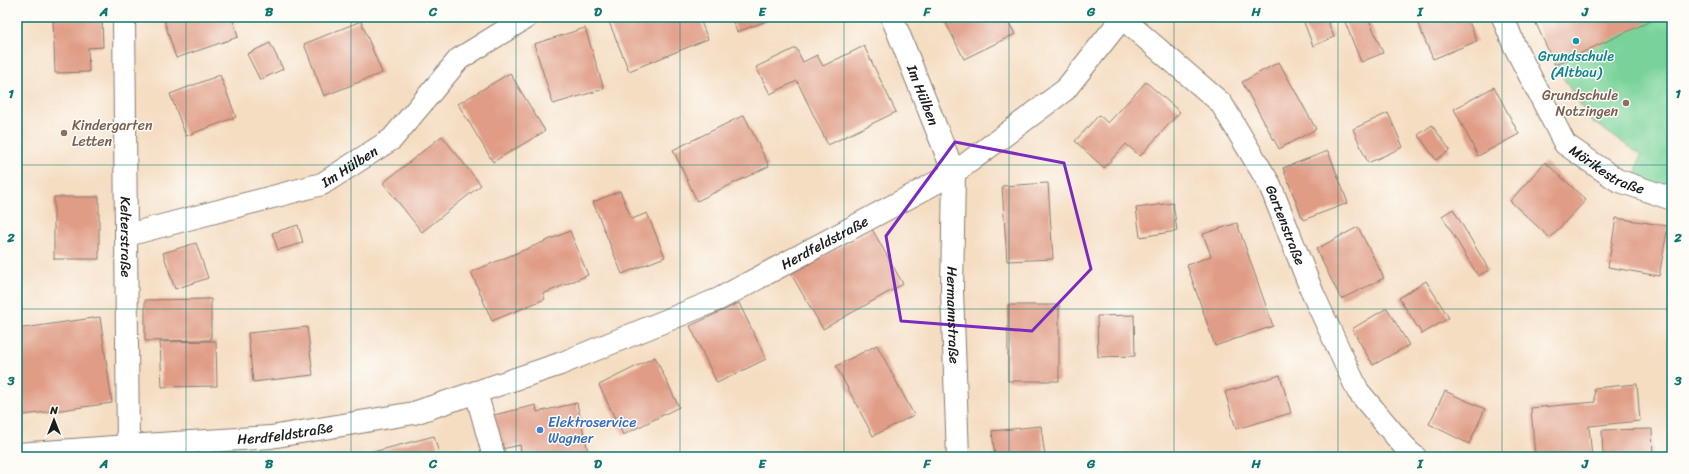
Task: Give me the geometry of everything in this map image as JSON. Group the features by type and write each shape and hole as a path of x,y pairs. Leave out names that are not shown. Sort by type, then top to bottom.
{"street":[{"name":"Kelterstraße","path":"124,17 127,235 127,451"},
{"name":"Im Hülben","path":"127,235 322,184 392,139 459,59 527,17"},
{"name":"Im Hülben","path":"892,17 954,174"},
{"name":"Mörikestraße","path":"1503,17 1514,45 1565,144 1617,180 1672,199"},
{"name":"Herdfeldstraße","path":"17,454 127,451 271,438 414,413 560,364 719,299 954,174 1065,90 1123,18"},
{"name":"Gartenstraße","path":"1123,18 1221,103 1270,185 1314,294 1358,390 1409,452 1415,457"},
{"name":"Hermannstraße","path":"954,174 952,291 958,457"},
{"path":"476,392 494,457"}],"highlighted area":[{"path":"955,142 1064,163 1091,269 1032,331 901,321 886,236"}],"green space":[{"name":"Grundschule Notzingen","path":"1655,17 1672,17 1672,199 1632,185 1641,155 1590,120 1555,65"}],"building":[{"path":"53,17 102,17 103,47 88,48 89,72 55,73"},
{"path":"163,17 232,17 238,37 176,58"},
{"path":"607,17 699,17 708,39 629,71"},
{"path":"731,17 777,17 737,32"},
{"path":"943,17 1006,17 1015,34 964,59"},
{"path":"1302,17 1326,17 1334,37 1313,46"},
{"path":"1343,17 1368,17 1383,53 1361,62"},
{"path":"1415,17 1467,17 1477,41 1433,59"},
{"name":"Grundschule (Altbau)","path":"1533,17 1659,17 1555,65"},
{"path":"361,21 382,73 324,96 304,44"},
{"path":"585,28 604,89 553,104 534,44"},
{"path":"270,43 283,69 260,80 247,54"},
{"path":"864,46 896,112 828,145 797,81 770,94 756,67 796,48 803,62 817,55 823,66"},
{"path":"1279,62 1316,129 1279,149 1242,82"},
{"path":"510,73 545,131 493,162 458,104"},
{"path":"220,75 236,117 186,136 170,94"},
{"path":"1146,82 1180,112 1140,156 1126,144 1104,168 1075,141 1099,115 1108,123"},
{"path":"1494,87 1519,134 1478,156 1454,109"},
{"path":"1388,113 1403,147 1368,163 1353,129"},
{"path":"744,115 769,166 697,201 673,150"},
{"path":"1432,125 1450,150 1436,160 1418,135"},
{"path":"442,136 481,185 422,232 383,183"},
{"path":"1328,151 1348,203 1303,220 1283,168"},
{"path":"1545,162 1586,200 1550,238 1510,201"},
{"path":"1048,183 1053,259 1007,261 1002,186"},
{"path":"620,191 632,219 647,213 665,257 622,274 593,202"},
{"path":"54,197 99,197 99,259 54,259"},
{"path":"1173,203 1177,231 1140,237 1136,208"},
{"path":"1453,209 1489,270 1478,276 1442,216"},
{"path":"1616,218 1668,226 1659,276 1608,267"},
{"path":"1237,223 1273,326 1215,346 1187,265 1211,256 1203,234"},
{"path":"298,225 303,243 278,250 272,233"},
{"path":"1358,227 1384,278 1341,299 1316,249"},
{"path":"872,229 903,284 823,329 791,274"},
{"path":"570,231 588,275 543,294 545,299 492,321 471,272"},
{"path":"196,243 208,278 175,289 163,253"},
{"path":"1426,281 1449,318 1422,334 1399,298"},
{"path":"211,299 211,340 145,341 145,300"},
{"path":"739,303 766,359 717,383 690,326"},
{"path":"1008,305 1059,305 1059,381 1008,381"},
{"path":"1387,308 1409,345 1373,365 1352,329"},
{"path":"1134,315 1135,356 1098,357 1097,316"},
{"path":"100,317 112,403 17,416 17,329"},
{"path":"307,327 313,375 253,382 248,333"},
{"path":"216,341 217,386 162,387 160,342"},
{"path":"877,345 914,415 873,436 836,366"},
{"path":"655,357 679,407 623,435 599,385"},
{"path":"1280,375 1291,413 1236,429 1225,392"},
{"path":"1637,384 1640,421 1589,426 1592,457 1535,457 1531,408 1595,402 1594,388"},
{"path":"1445,391 1485,409 1469,444 1429,424"},
{"name":"Elektroservice Wagner","path":"577,403 589,456 522,457 520,445 502,449 494,415 536,405 537,412"},
{"path":"1041,426 1045,457 995,457 992,431"},
{"path":"1652,429 1653,457 1603,457 1602,430"},
{"path":"434,436 440,457 374,457 373,452"}],"place":[{"name":"Grundschule (Altbau)","path":"1576,41"},
{"name":"Grundschule Notzingen","path":"1626,103"},
{"name":"Kindergarten Letten","path":"64,133"},
{"name":"Elektroservice Wagner","path":"540,430"}]}
